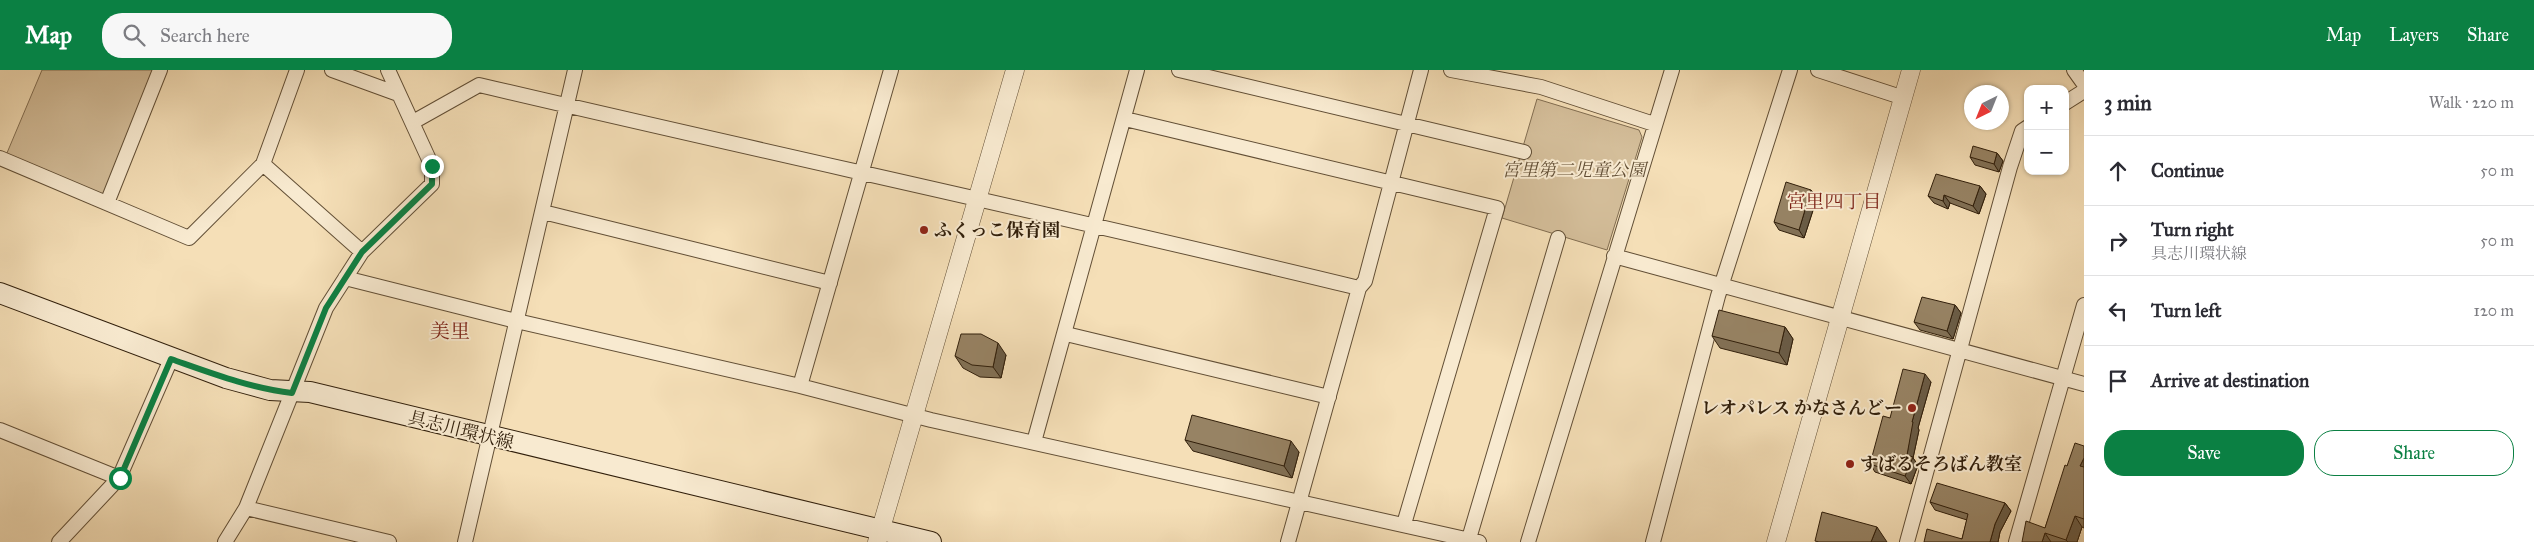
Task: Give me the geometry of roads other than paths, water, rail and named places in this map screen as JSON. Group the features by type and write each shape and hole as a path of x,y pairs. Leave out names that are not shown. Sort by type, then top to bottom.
{"main road":[{"name":"具志川環状線","path":"0,293 171,359 235,381 270,390 292,393 310,392 878,536 931,542"}],"street":[{"path":"107,203 160,70"},
{"path":"0,158 189,238 263,164 297,70"},
{"path":"332,70 398,94"},
{"path":"225,542 246,508 326,308 362,252 432,184 432,166 388,70"},
{"path":"464,542 490,438 575,70"},
{"path":"800,386 891,70"},
{"path":"878,536 915,416 1014,70"},
{"path":"1034,442 1066,334 1094,224 1125,119 1137,70"},
{"path":"1179,70 1405,126 1524,152"},
{"path":"1288,542 1359,288 1365,281 1420,70"},
{"path":"1451,70 1541,87 1654,124"},
{"path":"1528,542 1672,70"},
{"path":"1653,542 1721,287 1790,70"},
{"path":"1818,70 1904,98"},
{"path":"1776,542 1911,70"},
{"path":"2074,70 2084,84"},
{"path":"413,122 479,85 862,174 1094,224 1359,288"},
{"path":"2069,100 2084,91"},
{"path":"1125,119 1497,208 1404,524"},
{"path":"1906,542 2010,167 2024,130"},
{"path":"263,164 362,252"},
{"path":"543,212 830,283"},
{"path":"345,278 517,321 800,386 915,416 1404,524 1472,541 1558,238"},
{"path":"1614,256 1721,287 2084,384"},
{"path":"2016,542 2084,305"},
{"path":"1066,334 1328,397"},
{"path":"59,542 120,478 171,359"},
{"path":"0,430 120,478"},
{"path":"246,508 389,542"}],"place":[{"name":"ふくっこ保育園","path":"924,230"},
{"name":"レオパレス かなさんどー","path":"1912,408"},
{"name":"すばるそろばん教室","path":"1850,464"}],"district":[{"name":"宮里四丁目","path":"1834,201"},
{"name":"美里","path":"450,331"}],"park label":[{"name":"宮里第二児童公園","path":"1574,170"}]}
